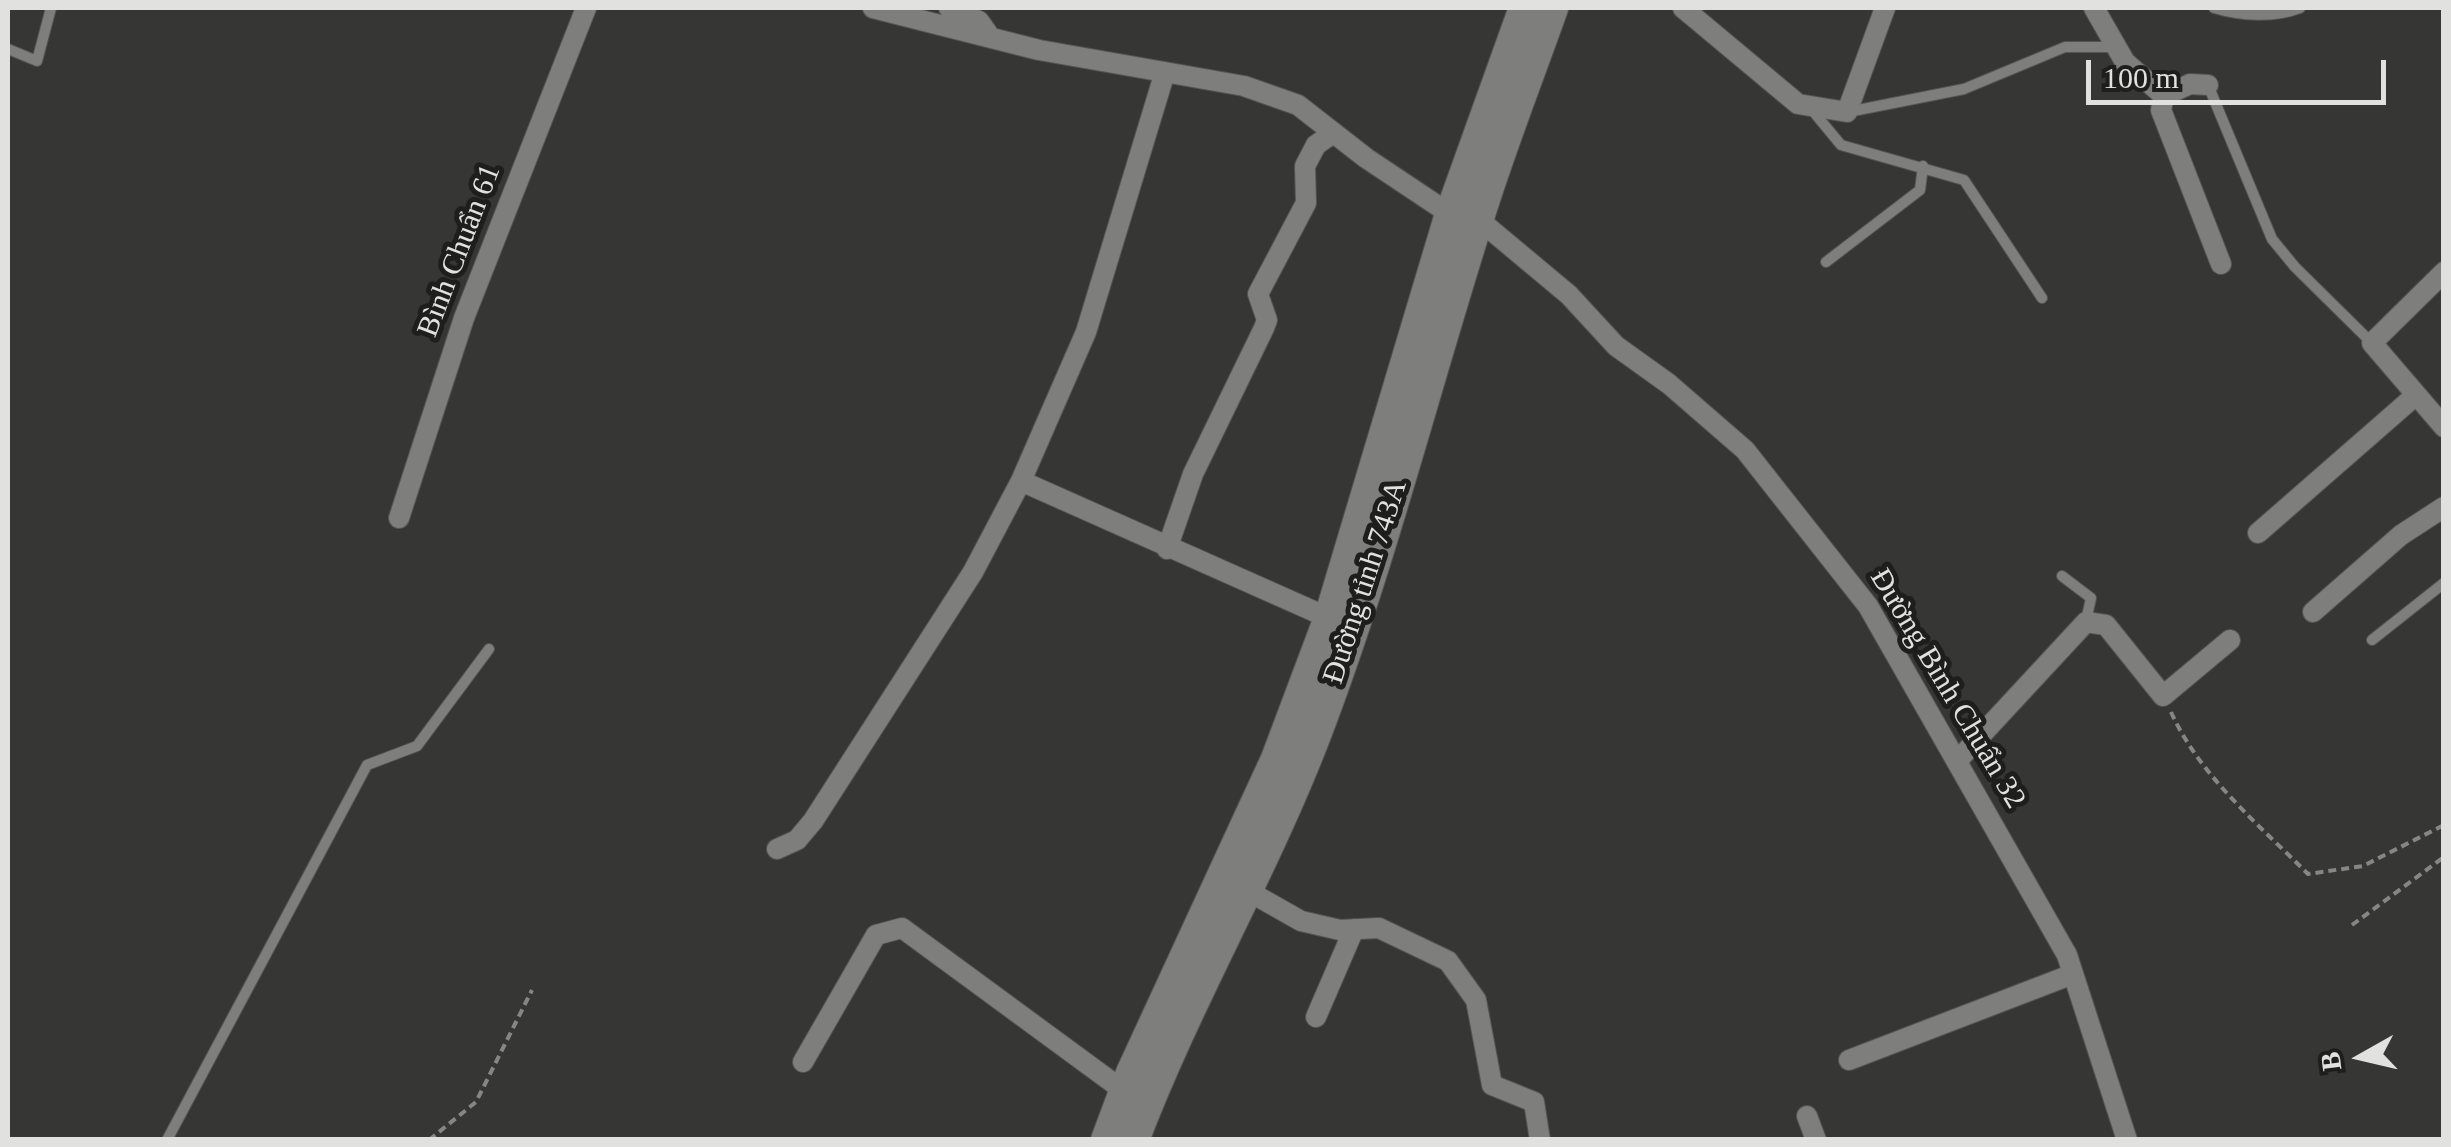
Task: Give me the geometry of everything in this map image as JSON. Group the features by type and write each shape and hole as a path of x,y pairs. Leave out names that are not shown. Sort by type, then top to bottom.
{"main road":[{"name":"Đường tỉnh 743A","path":"1134,1140 1159,1074 1248,891 1313,741 1355,627 1464,216 1524,8"},
{"name":"Đường tỉnh 743A","path":"1106,1140 1124,1091 1276,760 1329,618 1464,216 1553,8"}],"street":[{"name":"Bình Chuẩn 61","path":"399,518 464,318 586,8"},
{"path":"872,8 990,38 1244,86 1298,106 1332,133 1464,216"},
{"path":"949,8 979,21 990,38"},
{"path":"1683,8 1798,104 1846,112 1885,8"},
{"path":"2094,8 2114,46 2164,96"},
{"path":"777,849 798,840 814,821 972,572 1014,487 1022,482 1086,332 1166,72"},
{"path":"2208,85 2190,84 2164,96 2160,110 2221,264"},
{"path":"1167,549 1193,474 1267,320 1258,294 1306,203 1305,166 1316,145 1332,133"},
{"name":"Đường Bình Chuẩn 32","path":"1464,216 1569,295 1616,346 1669,384 1745,450 1868,606 2067,955 2127,1140"},
{"path":"2444,272 2372,343 2444,427"},
{"path":"2258,533 2416,396"},
{"path":"1022,482 1329,618"},
{"path":"2313,612 2400,534 2444,507"},
{"path":"1958,760 2086,622 2106,625 2164,696 2230,640"},
{"path":"1248,891 1301,921 1354,929 1379,928 1448,962 1461,974 1476,1000 1492,1084 1534,1102 1540,1140"},
{"path":"803,1062 876,935 902,928 1124,1091"},
{"path":"1316,1017 1354,929"},
{"path":"1849,1060 2073,974"},
{"path":"1807,1116 1816,1140"}],"lane":[{"path":"8,48 37,61 50,8"},
{"path":"2214,8 2251,14 2285,13 2300,8"},
{"path":"1846,112 1964,90 2065,47 2114,46"},
{"path":"2208,85 2272,238 2295,268 2372,343"},
{"path":"1812,109 1841,145 1964,180 2042,298"},
{"path":"1826,262 1920,190 1924,166"},
{"path":"2062,576 2090,598 2086,622"},
{"path":"2372,640 2444,583"},
{"path":"167,1140 366,765 418,746 490,649"}],"path":[{"path":"2164,696 2182,738 2242,808 2308,874 2364,866 2444,824"},
{"path":"2352,925 2444,857"},
{"path":"429,1140 476,1102 532,990"}]}
